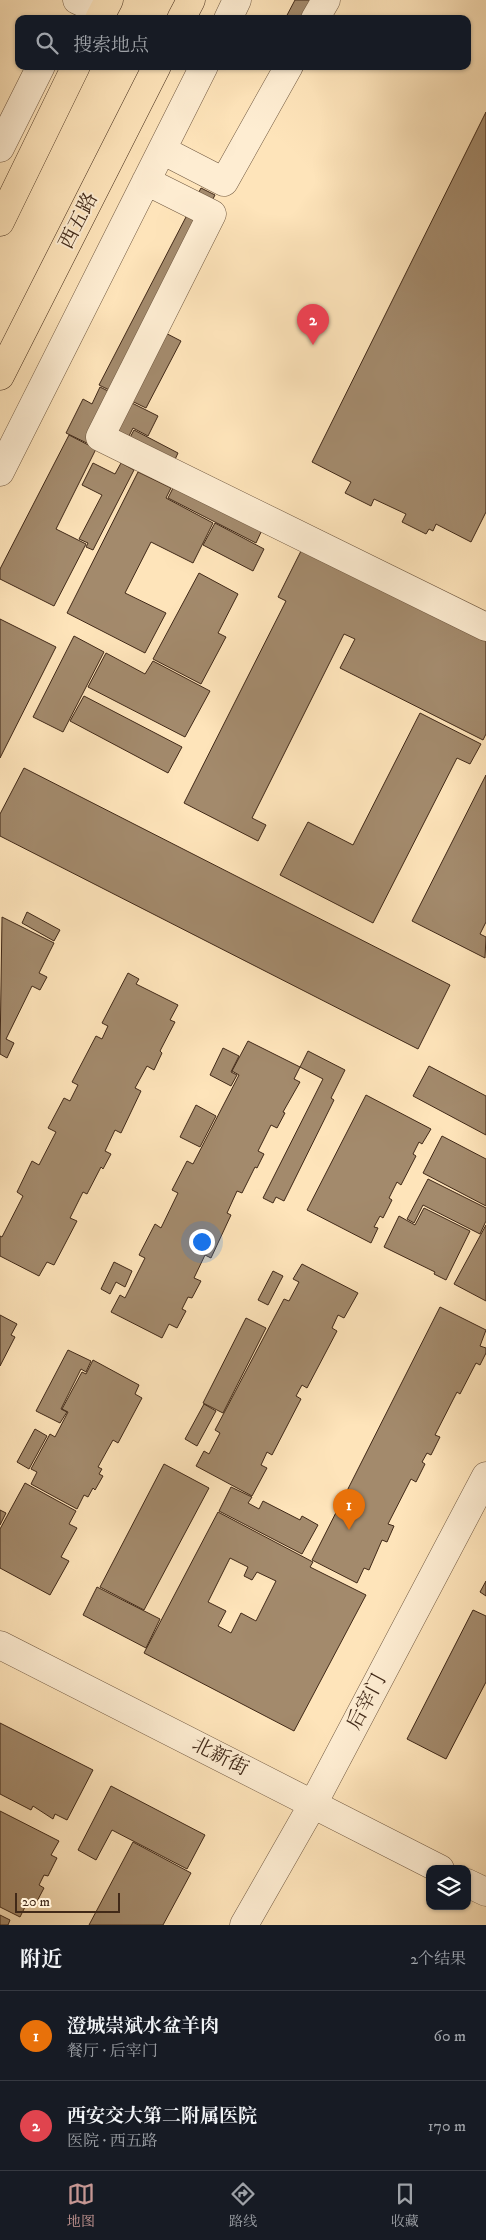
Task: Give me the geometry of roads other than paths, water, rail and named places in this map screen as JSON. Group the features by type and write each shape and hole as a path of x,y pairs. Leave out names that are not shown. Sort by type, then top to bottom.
{"main road":[{"path":"183,15 191,0"},
{"path":"0,222 74,70"},
{"name":"西五路","path":"0,376 155,70"}],"street":[{"path":"67,15 76,0 104,10"},
{"path":"230,15 237,0"},
{"path":"317,15 326,0"},
{"path":"0,148 39,70"},
{"path":"0,472 202,70"},
{"path":"162,150 224,182 287,70"},
{"path":"146,181 212,214 100,437 486,627"},
{"name":"后宰门","path":"244,1925 313,1804 486,1476"},
{"name":"北新街","path":"0,1645 432,1865"},
{"path":"471,1885 486,1892"}],"place":[{"name":"西安交大第二附属医院","path":"313,345"},
{"name":"澄城崇斌水盆羊肉","path":"349,1530"}]}
